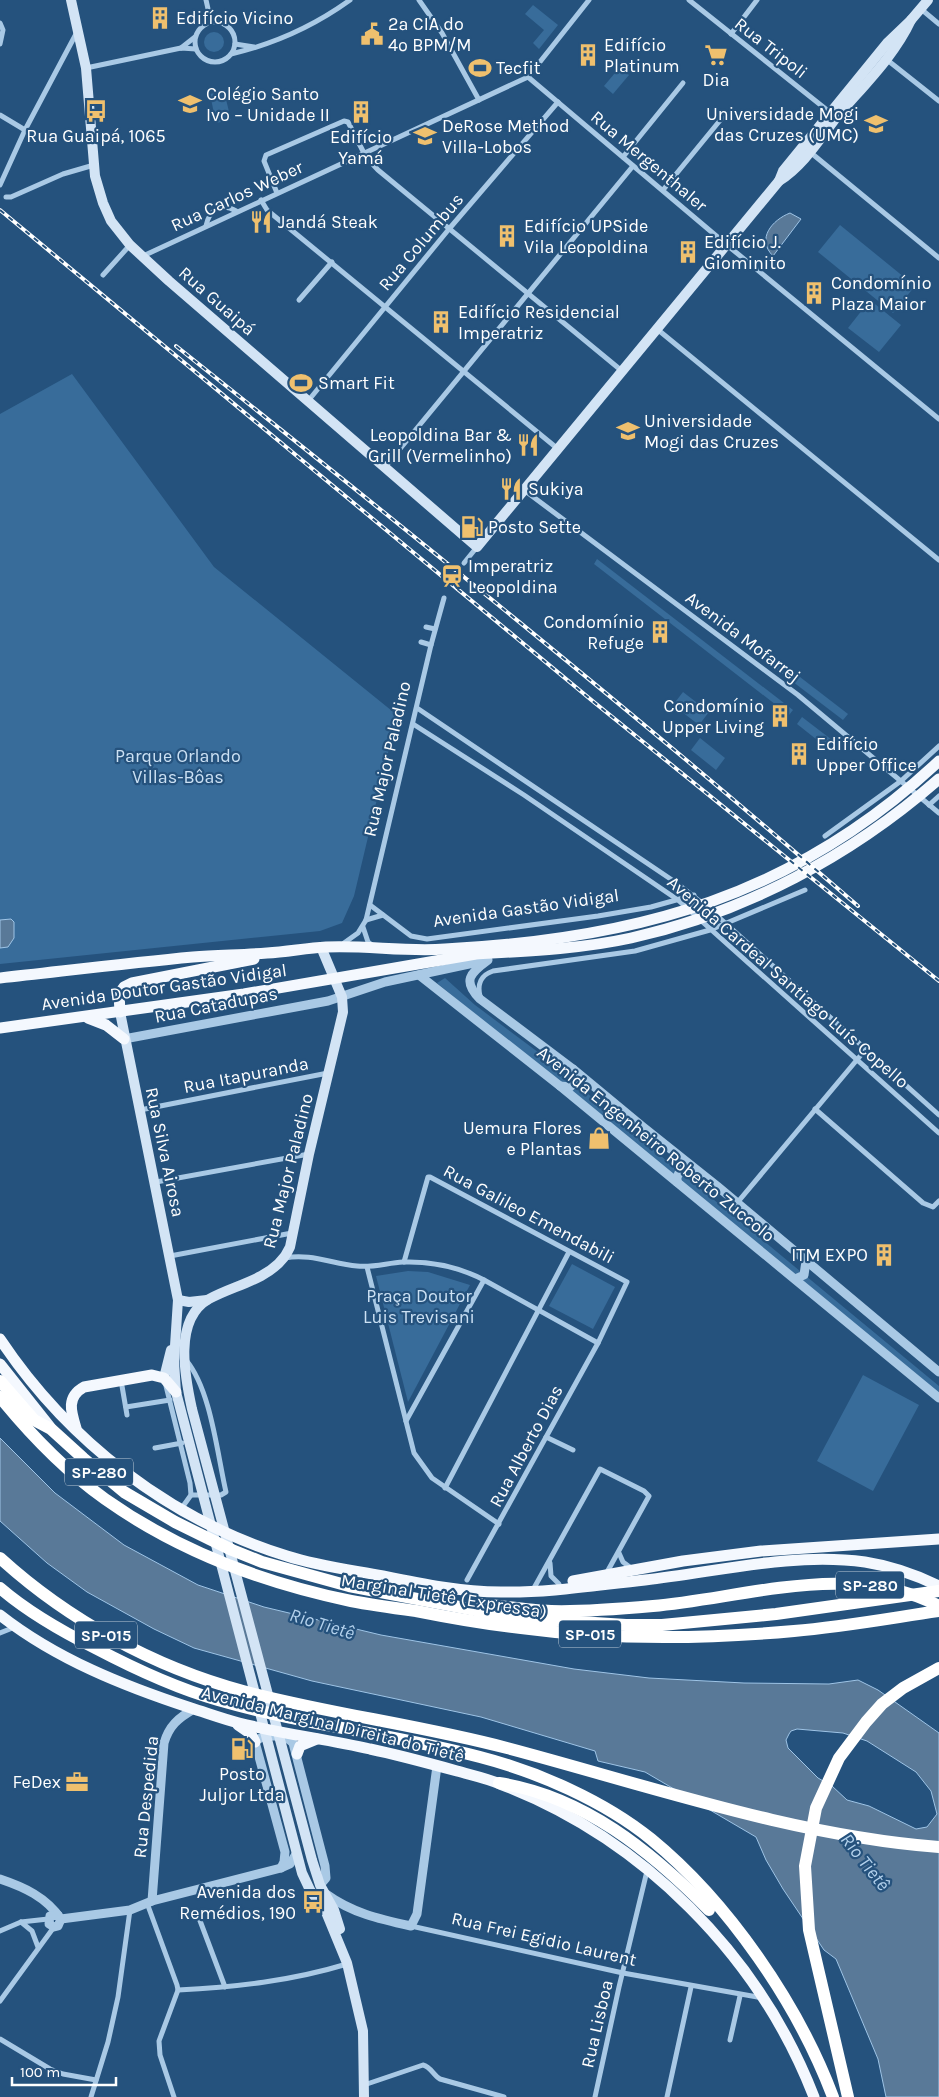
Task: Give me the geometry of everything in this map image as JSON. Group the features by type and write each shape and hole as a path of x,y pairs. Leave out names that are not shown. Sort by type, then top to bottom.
{"highway":[{"path":"512,950 622,928 670,916 743,891 790,868 849,834 893,802 937,759"},
{"path":"334,979 476,954 602,943 631,938 681,925 749,900 802,874 859,841 910,804 939,779"},
{"name":"Avenida Gastão Vidigal","path":"270,953 337,946 444,950 512,950"},
{"path":"120,1012 118,994 124,987 132,983 255,959 270,953"},
{"name":"Avenida Doutor Gastão Vidigal","path":"0,978 192,957 270,953"},
{"name":"Avenida Doutor Gastão Vidigal","path":"0,1028 244,994 334,979"},
{"path":"87,1017 106,1025 124,1039"},
{"path":"0,1339 35,1387 78,1432 112,1463 137,1482 181,1509 238,1538 308,1562 461,1590 530,1590 542,1592 782,1562 836,1559 867,1562 906,1573 939,1586"},
{"path":"0,1364 51,1428"},
{"path":"78,1432 70,1405 74,1394 90,1385 147,1375 164,1378 174,1395"},
{"path":"0,1381 34,1420 51,1428"},
{"name":"Marginal Tietê (Expressa)","path":"0,1396 50,1451 88,1486 141,1522 186,1546 246,1570 295,1587 352,1601 523,1629 671,1636 760,1634 824,1628 939,1611"},
{"name":"SP-280","path":"51,1428 124,1492 202,1536 262,1562"},
{"path":"530,1590 683,1560 777,1550 939,1539"},
{"name":"SP-015","path":"0,1558 45,1594 105,1634 157,1660 227,1686 279,1700 504,1747 785,1822 844,1834 939,1847"},
{"name":"SP-015","path":"262,1562 349,1586 455,1607 474,1604 551,1610 606,1610 691,1602 798,1586"},
{"name":"SP-280","path":"798,1586 843,1582 863,1584 910,1595 939,1606"},
{"path":"845,1604 856,1595 939,1586"},
{"path":"0,1588 27,1610 88,1644 139,1670 217,1700 481,1757 552,1782 607,1810 649,1838 672,1858 738,1929 792,2010 833,2097"},
{"path":"455,1607 517,1618 626,1625 721,1620 939,1591"},
{"name":"Avenida Marginal Direita do Tietê","path":"0,1616 15,1627 104,1675 137,1690 232,1722 371,1749 499,1783 580,1822 612,1842 648,1869 695,1912 717,1936 764,1998 792,2048 814,2097"},
{"path":"848,2097 809,1930 805,1866 816,1808 839,1758 866,1722 882,1704 903,1688 939,1668"},
{"path":"232,1722 251,1734 255,1742"},
{"path":"297,1754 300,1746 317,1739"},
{"path":"499,1783 524,1787 559,1799 612,1828 666,1868 758,1959"}],"main road":[{"name":"Rua Guaipá","path":"71,0 86,68 94,165 98,185 111,221 142,257 477,547"},
{"path":"477,547 780,181 791,173 806,149 894,35 911,20 928,0"},
{"path":"833,115 886,59 903,36 911,20"},
{"name":"Rua Major Paladino","path":"321,947 342,997 342,1020 309,1154 290,1247 285,1258 263,1275 207,1300 196,1311 189,1323 184,1358 192,1409 305,1836 322,1888 334,1910 348,1954 347,1963"},
{"name":"Rua Silva Airosa","path":"120,1012 124,1039 156,1182 178,1300"},
{"path":"207,1300 189,1302 178,1300 174,1395 289,1820 296,1854 306,1882 326,1912 347,1963 363,2031 364,2097"},
{"path":"164,1378 169,1352 175,1340"}],"street":[{"path":"206,0 211,22"},
{"path":"195,37 196,49 201,56 210,62 221,61 231,54 257,47 296,32 323,18 350,0"},
{"path":"419,0 446,41 479,100"},
{"name":"Rua Carlos Weber","path":"142,257 236,211 528,77 589,0"},
{"name":"Rua Tripoli","path":"689,0 833,115"},
{"path":"731,34 757,0"},
{"path":"921,8 939,24"},
{"path":"0,22 3,30 0,44"},
{"path":"181,48 195,37 201,27 211,22 224,23 232,32 235,44 231,54"},
{"path":"0,185 25,130 77,31"},
{"path":"235,44 257,47"},
{"path":"86,68 181,48 196,49"},
{"path":"886,59 939,101"},
{"name":"Rua Mergenthaler","path":"528,77 727,245 939,419"},
{"path":"623,157 683,82"},
{"name":"Rua Columbus","path":"308,402 449,229 558,102"},
{"path":"0,115 25,130"},
{"path":"663,190 722,118"},
{"path":"277,193 264,161 266,154 347,121 364,153 378,170 622,372"},
{"path":"806,149 939,258"},
{"path":"6,197 11,197 63,174 94,165"},
{"path":"384,466 633,166"},
{"path":"261,200 267,210 559,449"},
{"path":"206,226 209,215 215,209 225,207 236,211"},
{"path":"103,275 130,245"},
{"path":"299,300 332,262"},
{"path":"657,329 939,560"},
{"name":"Avenida Mofarrej","path":"524,490 798,695 939,813"},
{"path":"464,564 477,547"},
{"name":"Rua Major Paladino","path":"363,928 444,598"},
{"path":"426,627 435,629"},
{"path":"421,642 431,645"},
{"name":"Avenida Cardeal Santiago Luís Copello","path":"417,708 694,895 939,1115"},
{"name":"Avenida Cardeal Santiago Luís Copello","path":"414,724 532,800 678,900 939,1133"},
{"path":"825,836 901,781 937,759 939,746"},
{"path":"930,805 939,796"},
{"path":"480,999 478,990 480,981 488,972 603,956 668,942 727,924 806,890"},
{"name":"Avenida Gastão Vidigal","path":"370,905 411,936 427,939 651,907 694,895"},
{"path":"651,907 659,912 668,922 670,934 668,942"},
{"path":"366,920 383,915"},
{"path":"337,946 349,941 363,928 368,942 377,948"},
{"path":"342,997 371,986 488,960 512,950"},
{"name":"Avenida Engenheiro Roberto Zuccolo","path":"488,960 476,968 470,978 471,988 480,999 573,1069 939,1372"},
{"name":"Avenida Engenheiro Roberto Zuccolo","path":"419,975 560,1086 939,1398"},
{"name":"Rua Catadupas","path":"124,1039 342,997"},
{"path":"737,1203 866,1049"},
{"path":"560,1086 565,1088 574,1084 576,1080 573,1069"},
{"name":"Rua Itapuranda","path":"140,1110 328,1073"},
{"path":"914,1110 923,1100"},
{"path":"815,1109 923,1203 931,1207 937,1203"},
{"path":"156,1182 309,1154"},
{"path":"677,1182 678,1172 691,1166"},
{"name":"Rua Galileo Emendabili","path":"404,1262 423,1192 428,1177 430,1177 627,1282 608,1324"},
{"path":"170,1256 292,1233"},
{"path":"290,1247 297,1256"},
{"path":"445,1488 569,1252"},
{"path":"285,1258 297,1256 366,1267 404,1262 439,1264 456,1268 469,1272 598,1343"},
{"path":"795,1279 804,1275 806,1261"},
{"path":"366,1267 410,1440 420,1463 432,1478 445,1488 500,1524"},
{"path":"406,1421 484,1280"},
{"name":"Rua Alberto Dias","path":"467,1580 500,1524 608,1324"},
{"path":"184,1358 193,1369 202,1388 226,1492 221,1495 191,1494"},
{"path":"122,1386 127,1415"},
{"path":"126,1407 174,1395 191,1494 181,1509"},
{"path":"546,1437 573,1450"},
{"path":"155,1448 182,1443"},
{"path":"530,1590 550,1563 599,1470 649,1494 619,1553 605,1575"},
{"path":"619,1553 625,1565 634,1570"},
{"path":"550,1563 551,1576 559,1584"},
{"path":"0,1634 15,1627"},
{"name":"Rua Despedida","path":"149,1902 164,1743 170,1728 181,1716 194,1709"},
{"path":"281,1868 285,1852 255,1742 264,1737 286,1738 293,1743 325,1866 326,1878 322,1888"},
{"path":"411,1926 417,1914 437,1766"},
{"path":"0,1931 21,1922 130,1910 149,1902 281,1868 290,1864 296,1854"},
{"name":"Rua Lisboa","path":"595,2097 648,1869"},
{"path":"0,1879 25,1887 46,1904 54,1919"},
{"name":"Rua Frei Egidio Laurent","path":"322,1888 341,1905 363,1915 623,1974 740,1996 764,1998"},
{"path":"149,1902 176,1978 178,1990 158,2041 160,2055 174,2097"},
{"path":"91,2097 108,2042 118,1997 130,1910"},
{"path":"199,1918 225,1987"},
{"path":"0,2001 38,1947 54,1919"},
{"path":"21,1922 32,1931 38,1947"},
{"path":"178,1990 280,1981 315,1974 347,1963"},
{"path":"668,2097 691,1987"},
{"path":"730,2040 740,1996"},
{"path":"0,2040 50,2069 63,2074 96,2080"},
{"path":"364,2085 423,2065 428,2067 440,2079 504,2097"}],"green space":[{"path":"533,5 558,25 539,49 533,43 544,30 525,14"},
{"path":"210,32 218,32 224,38 224,46 218,52 210,52 204,46 204,38"},
{"path":"620,67 629,75 613,94 604,86"},
{"path":"224,91 231,120 216,123 210,94"},
{"path":"840,225 915,286 893,313 818,252"},
{"path":"870,300 901,325 879,352 848,328"},
{"name":"Parque Orlando Villas-Bôas","path":"72,374 214,567 397,715 354,896 342,923 320,931 0,964 0,414"},
{"path":"597,559 793,710 789,715 594,564"},
{"path":"756,643 848,714 843,720 751,650"},
{"path":"683,692 709,712 699,725 673,705"},
{"path":"802,717 832,740 826,747 797,724"},
{"path":"700,738 725,758 716,770 691,750"},
{"path":"445,978 475,1005 558,1067 615,1118 939,1386 939,1395 437,983"},
{"path":"572,1264 615,1287 593,1329 549,1306"},
{"name":"Praça Doutor Luis Trevisani","path":"408,1271 428,1272 470,1285 408,1402 376,1276"},
{"path":"863,1375 919,1405 873,1491 817,1461"}],"water":[{"path":"790,213 801,219 773,256 768,250 766,243 768,231 777,220"},
{"path":"11,919 14,922 14,938 8,947 0,948 0,920"},
{"name":"Rio Tietê","path":"0,1438 55,1493 124,1545 198,1585 264,1607 381,1635 574,1669 649,1678 744,1683 829,1684 858,1680 878,1690 939,1733 939,2097 886,2097 878,2059 836,1959 824,1950 783,1889 766,1860 756,1837 645,1772 598,1761 595,1751 481,1717 312,1681 194,1648 154,1629 87,1592 47,1563 0,1521","holes":["797,1729 843,1733 867,1741 916,1772 931,1791 937,1814 927,1827 916,1829 869,1806 847,1800 832,1786 818,1778 788,1748 786,1740 791,1731"]}],"railway":[{"path":"0,210 595,703 939,981"},
{"path":"176,346 520,623 690,763 858,906"}],"place":[{"name":"Edifício Vicino","path":"160,18"},
{"name":"2ª CIA do 4º BPM/M","path":"372,34"},
{"name":"Edifício Platinum","path":"588,55"},
{"name":"Dia","path":"716,55"},
{"name":"Tecfit","path":"480,68"},
{"name":"Colégio Santo Ivo – Unidade II","path":"190,104"},
{"name":"Rua Guaipá, 1065","path":"96,111"},
{"name":"Edifício Yamá","path":"361,112"},
{"name":"Universidade Mogi das Cruzes (UMC)","path":"876,124"},
{"name":"DeRose Method Villa-Lobos","path":"425,136"},
{"name":"Jandá Steak","path":"261,222"},
{"name":"Edifício UPSide Vila Leopoldina","path":"507,236"},
{"name":"Edifício J. Giominito","path":"688,252"},
{"name":"Condomínio Plaza Maior","path":"814,293"},
{"name":"Edifício Residencial Imperatriz","path":"441,322"},
{"name":"Smart Fit","path":"301,383"},
{"name":"Universidade Mogi das Cruzes","path":"628,431"},
{"name":"Leopoldina Bar & Grill (Vermelinho)","path":"528,445"},
{"name":"Sukiya","path":"511,489"},
{"name":"Posto Sette","path":"472,527"},
{"name":"Imperatriz Leopoldina","path":"452,576"},
{"name":"Condomínio Refuge","path":"660,632"},
{"name":"Condomínio Upper Living","path":"780,716"},
{"name":"Edifício Upper Office","path":"799,754"},
{"name":"Uemura Flores e Plantas","path":"599,1138"},
{"name":"ITM EXPO","path":"884,1255"},
{"name":"Posto Juljor Ltda","path":"242,1749"},
{"name":"FeDex","path":"77,1782"},
{"name":"Avenida dos Remédios, 190","path":"313,1902"}]}
